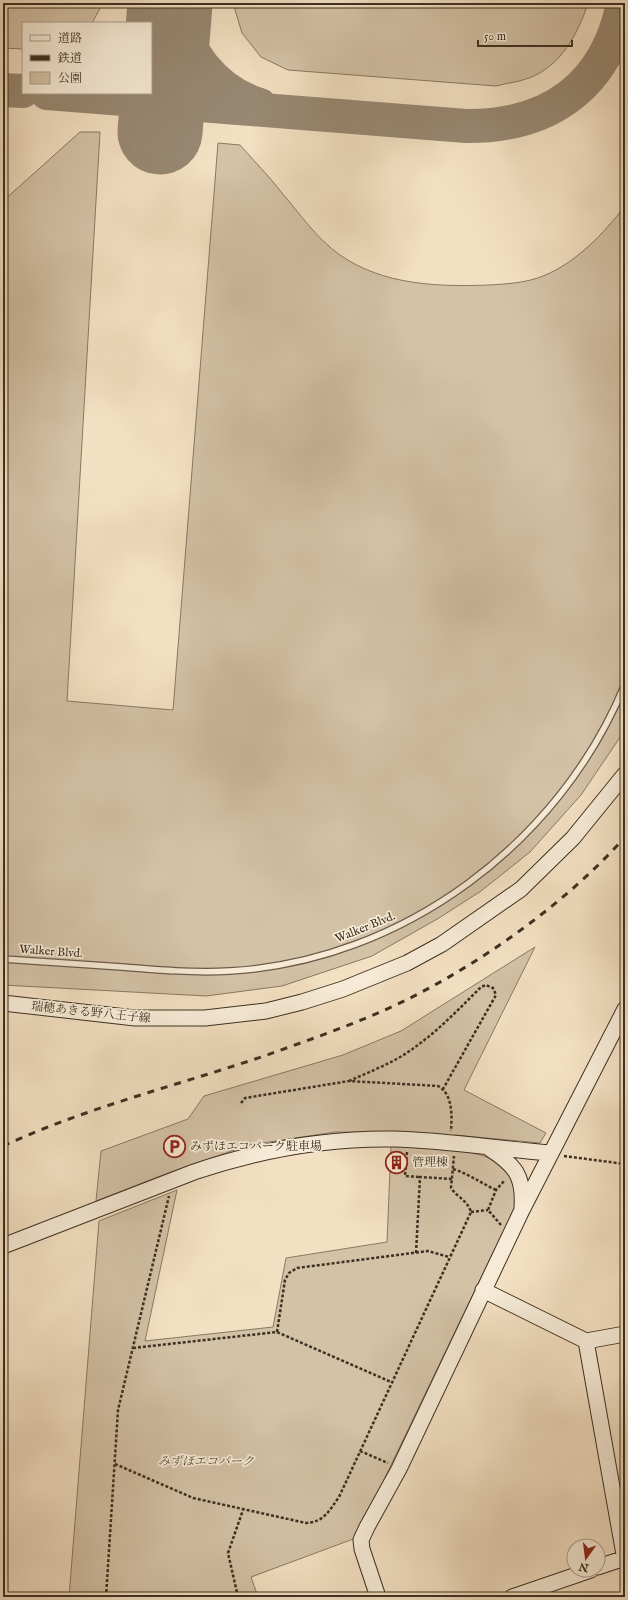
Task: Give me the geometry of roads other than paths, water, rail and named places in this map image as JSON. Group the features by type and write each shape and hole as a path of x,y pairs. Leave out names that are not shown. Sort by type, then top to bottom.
{"street":[{"name":"瑞穂あきる野八王子線","path":"3,1003 135,1018 205,1018 266,1010 302,1002 343,989 407,963 442,944 521,889 573,838 625,774"},
{"path":"378,1597 362,1549 362,1540 366,1527 399,1469 483,1290 550,1153 625,1009"},
{"path":"3,1246 194,1172 224,1162 280,1148 335,1141 394,1139 550,1153"},
{"path":"489,1148 509,1162 517,1171 523,1193 522,1210"},
{"path":"483,1290 586,1341 625,1334"},
{"path":"586,1341 625,1559 606,1565"},
{"path":"512,1597 568,1578"}],"lane":[{"name":"Walker Blvd.","path":"3,959 173,971 231,971 280,964 321,955 368,940 408,921 449,897 494,864 531,830 557,800 580,768 601,735 625,684"}],"railway":[{"path":"3,1146 35,1132 101,1108 267,1055 362,1020 400,1003 446,979 501,944 555,904 603,860 625,837"}],"place":[{"name":"みずほエコパーク駐車場","path":"175,1146"},
{"name":"管理棟","path":"397,1162"}],"park label":[{"name":"みずほエコパーク","path":"206,1461"}]}
